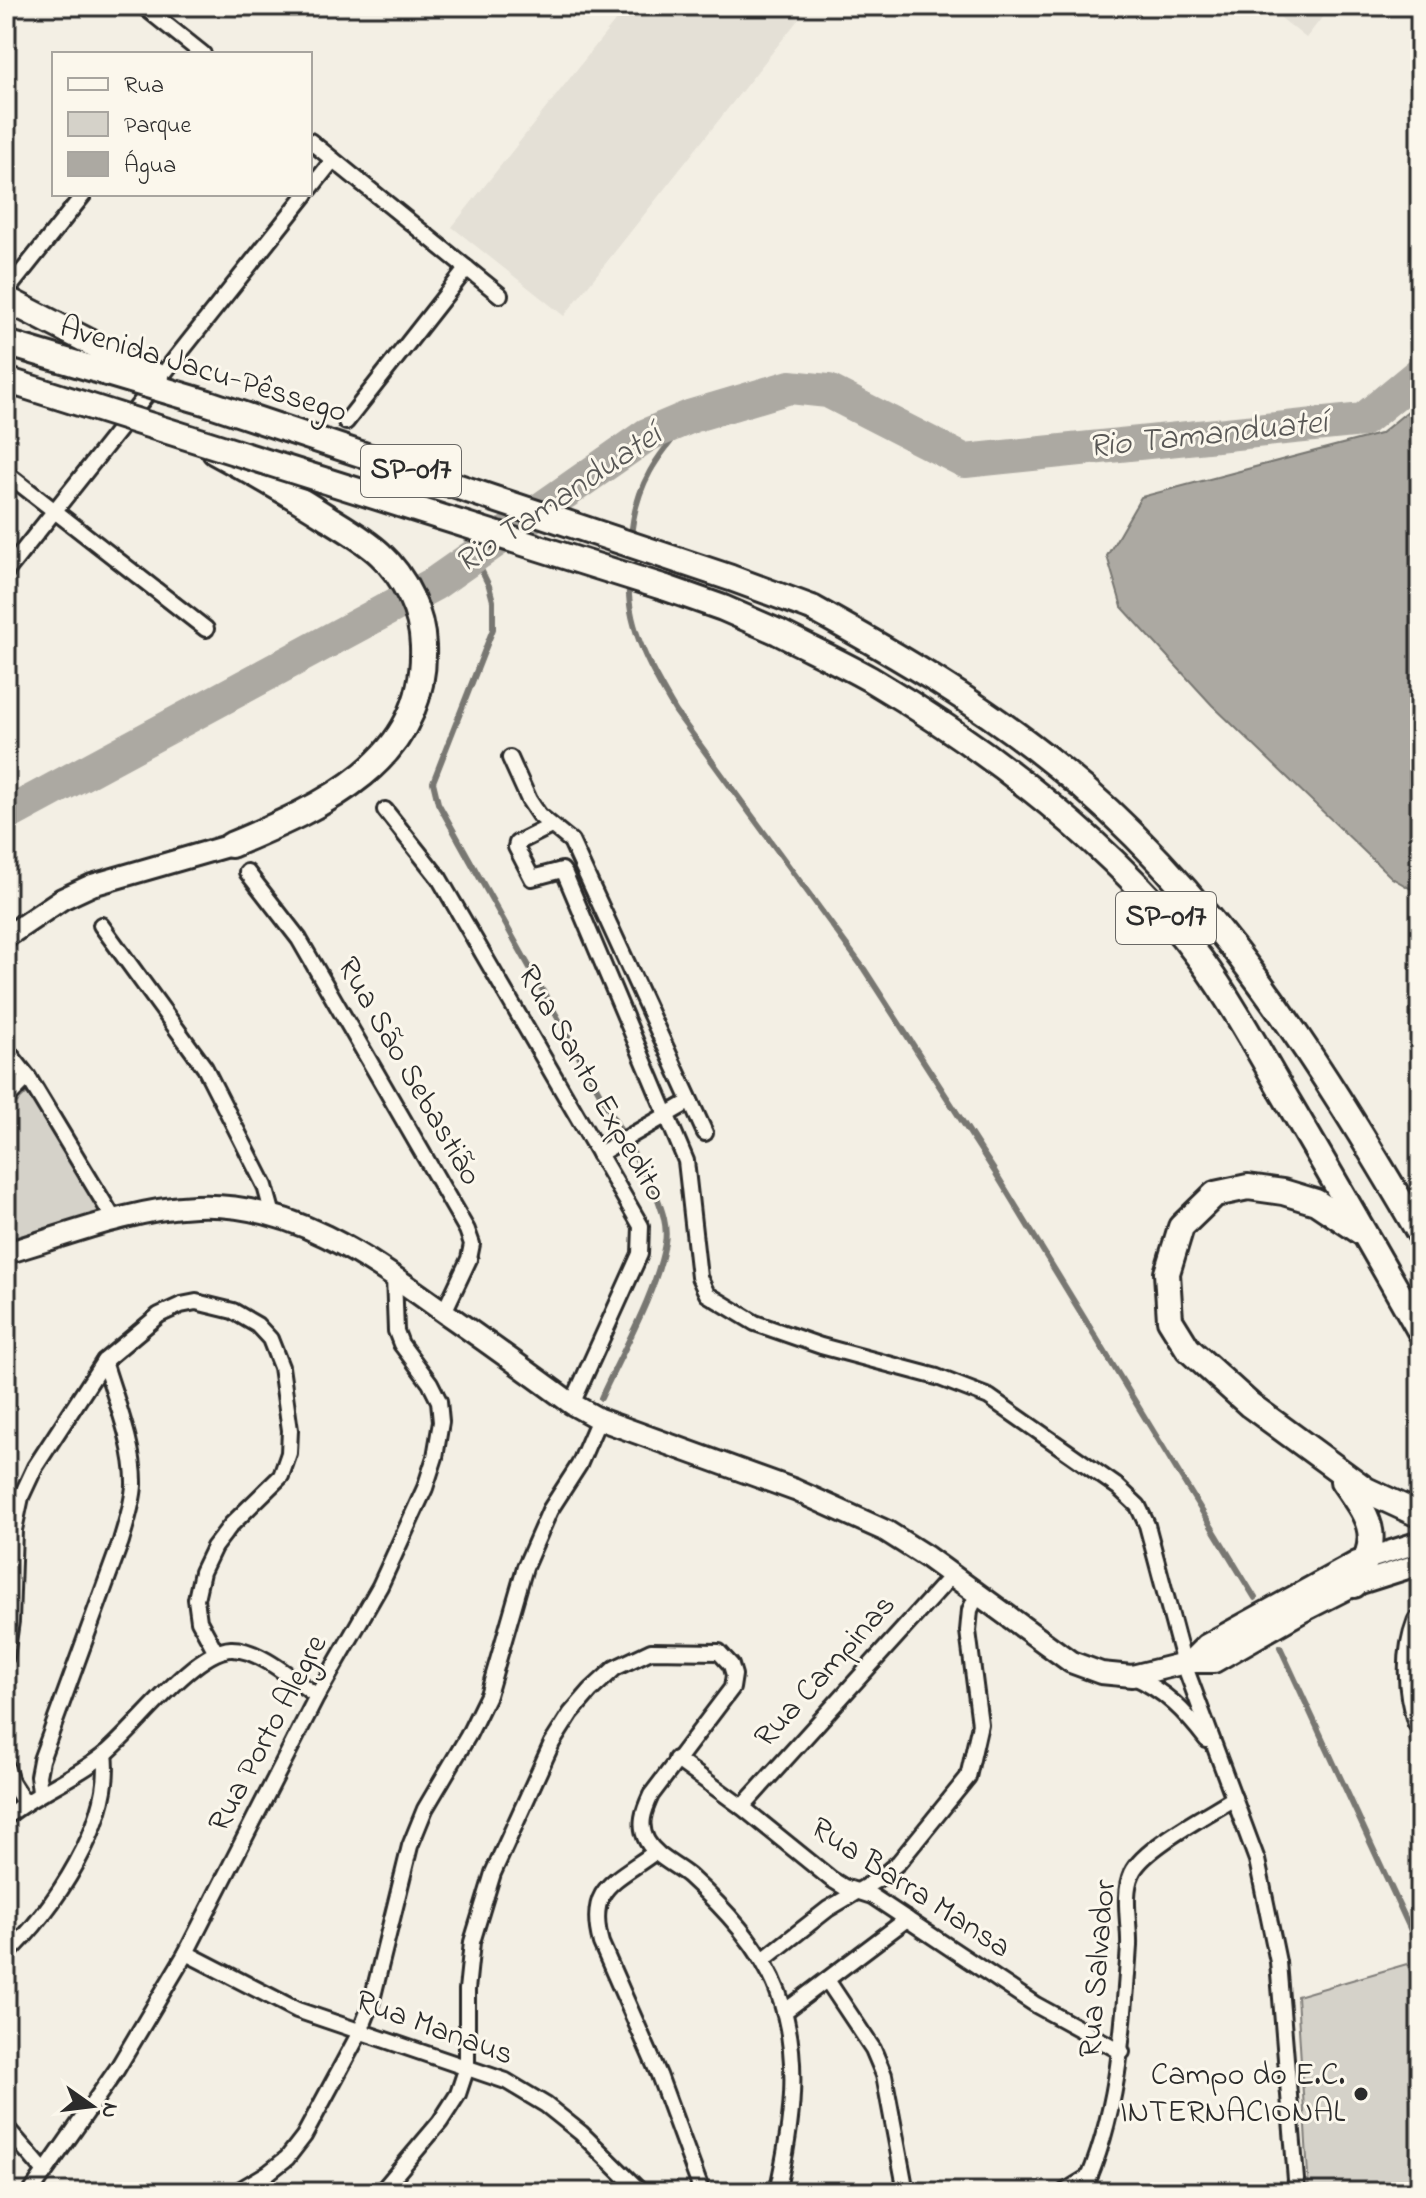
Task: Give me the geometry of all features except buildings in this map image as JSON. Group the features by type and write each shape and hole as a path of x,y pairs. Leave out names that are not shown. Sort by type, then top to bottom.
{"highway":[{"path":"6,299 208,403"},
{"name":"Avenida Jacu-Pêssego","path":"6,343 208,403 731,578 812,608 887,649 982,709 1058,766 1175,877 1276,1002 1311,1053 1420,1234"},
{"name":"Avenida Jacu-Pêssego","path":"6,380 723,608 778,632 869,679 959,737 1036,795 1100,850 1152,902 1201,961 1420,1331"},
{"path":"189,438 276,485 357,536 382,556 402,580 416,608 423,638 424,670 418,700 405,729 387,755 359,778 304,811 231,845"},
{"path":"1392,1186 1420,1209"},
{"path":"1367,1237 1316,1202 1283,1192 1248,1187 1215,1194 1181,1227 1167,1273 1170,1320 1188,1349 1250,1405 1366,1490 1420,1515"},
{"path":"1335,1469 1361,1506 1368,1524 1371,1543 1369,1557 1354,1585"},
{"path":"1420,1623 1415,1636 1411,1672 1420,1721"}],"main road":[{"path":"6,937 62,899 92,885 231,845"},
{"path":"6,1253 115,1221 166,1209 196,1206 222,1206 273,1215 321,1232 373,1261 572,1404 599,1419 834,1506 886,1531 978,1593 1071,1662 1101,1673 1132,1676 1187,1663 1214,1662 1354,1585 1420,1564"},
{"path":"1187,1663 1206,1645 1369,1557 1420,1542"}],"street":[{"path":"143,6 198,52"},
{"path":"312,143 500,295"},
{"path":"312,186 333,160"},
{"path":"6,292 82,196"},
{"path":"6,572 304,196"},
{"path":"346,422 467,268"},
{"path":"6,473 206,629"},
{"path":"510,758 539,815 571,841 705,1133"},
{"name":"Rua Santo Expedito","path":"385,810 439,878 641,1226 640,1254 572,1404"},
{"path":"551,826 517,843 516,847 532,878 557,869 565,874 686,1161 699,1277 707,1294 755,1323 821,1346 958,1384 989,1397 1118,1487 1138,1506 1147,1525 1187,1663 1257,1860 1278,1962 1297,2192"},
{"name":"Rua São Sebastião","path":"247,872 299,939 467,1230 472,1244 469,1259 444,1312"},
{"path":"101,925 205,1068 265,1186 273,1215"},
{"path":"6,1049 28,1077 115,1221"},
{"path":"6,1099 28,1077"},
{"path":"599,1154 689,1102"},
{"name":"Rua Porto Alegre","path":"31,2192 117,2069 186,1953 317,1696 380,1586 425,1488 435,1457 441,1422 439,1401 430,1383 401,1344 396,1331 394,1276"},
{"path":"6,1657 11,1621 14,1530 21,1497 51,1440 104,1361 159,1315 196,1302 233,1311 257,1325 270,1339 281,1367 290,1430 289,1453 281,1476 231,1525 214,1547 202,1572 196,1599 199,1621 216,1652"},
{"path":"40,1792 38,1776 41,1760 131,1508 134,1486 132,1463 104,1361"},
{"path":"236,2192 287,2158 304,2136 360,2032 371,2004 410,1846 425,1809 461,1749 488,1695 525,1567 550,1510 579,1465 599,1419"},
{"name":"Rua Campinas","path":"742,1807 952,1575"},
{"path":"763,1960 828,1909 899,1862 968,1777 980,1724 968,1631 970,1610 978,1593"},
{"path":"6,1817 24,1802 105,1754 189,1672 216,1652 232,1649 247,1651 317,1696"},
{"path":"381,2192 458,2094 467,2067 467,1990 472,1942 493,1873 552,1743 591,1690 615,1668 651,1651 719,1652 731,1665 734,1675 732,1688 651,1795 643,1811 642,1825 646,1840 655,1852 687,1875 714,1901 763,1960 784,2012 793,2067 785,2156 777,2192"},
{"path":"1132,1676 1167,1695 1184,1710 1218,1752"},
{"path":"6,1955 20,1942 57,1894 85,1849 103,1799 108,1773 105,1754"},
{"name":"Rua Barra Mansa","path":"676,1759 742,1807 831,1879 872,1896 1036,2005 1122,2052"},
{"path":"6,1766 11,1782 24,1802"},
{"name":"Rua Salvador","path":"1083,2192 1103,2135 1122,2052 1129,1934 1127,1888 1132,1873 1154,1849 1234,1798"},
{"path":"655,1852 606,1889 596,1907 596,1922 601,1943 659,2075 702,2192"},
{"path":"784,2012 907,1919"},
{"name":"Rua Manaus","path":"186,1953 297,2010 506,2081 546,2105 581,2133 641,2192"},
{"path":"827,1980 873,2049 884,2075 906,2192"},
{"path":"6,2127 44,2171"},
{"path":"1064,2192 1090,2176"}],"shaded area":[{"path":"627,6 809,6 564,316 452,227"},
{"path":"1266,6 1331,6 1306,38"}],"green space":[{"path":"28,1092 101,1213 6,1242 6,1113"},
{"name":"Campo do E.C. INTERNACIONAL","path":"1407,1964 1420,1991 1420,2192 1309,2192 1297,1996"}],"water":[{"path":"1420,401 1420,894 1392,878 1212,705 1122,607 1107,556 1141,497 1380,434"}],"waterway":[{"name":"Rio Tamanduateí","path":"6,815 434,584 647,435 692,416 790,387 828,391 965,461 1363,420 1420,373"},
{"path":"631,538 643,486 658,458 692,416"},
{"path":"475,557 493,601 493,629 433,782 438,803 656,1194 665,1224 665,1243 655,1281 601,1398"},
{"path":"629,581 636,633 650,666 676,712 864,969 995,1172 1255,1598"},
{"path":"1280,1647 1420,1950"}],"place":[{"name":"Campo do E.C. INTERNACIONAL","path":"1361,2094"}]}
